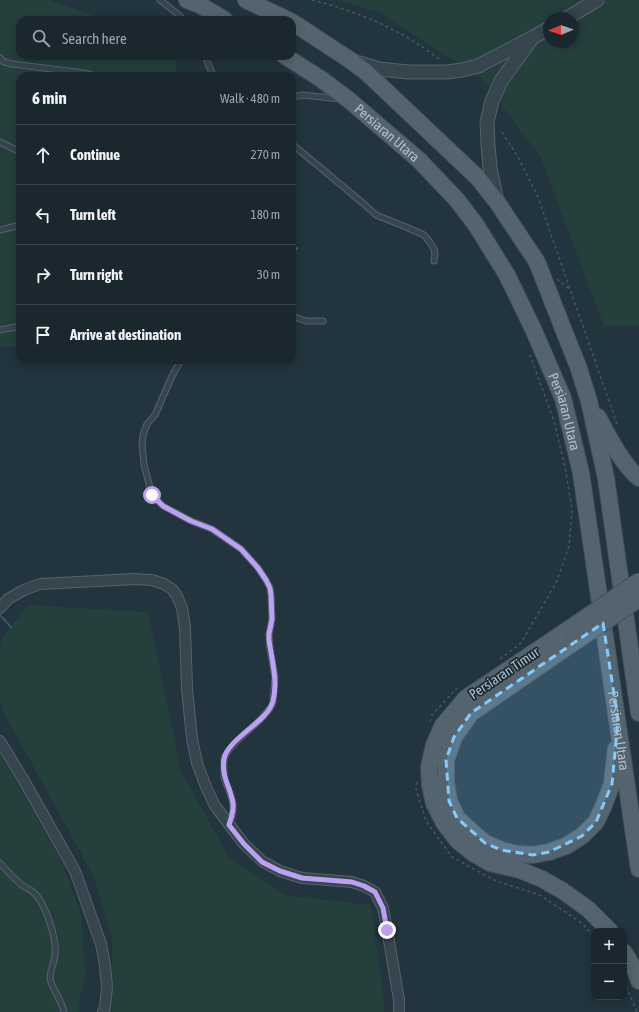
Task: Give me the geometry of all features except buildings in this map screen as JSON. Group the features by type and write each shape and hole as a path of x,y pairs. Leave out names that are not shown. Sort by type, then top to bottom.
{"main road":[{"path":"187,0 200,5 218,16"},
{"path":"246,0 280,16"},
{"name":"Persiaran Utara","path":"296,25 366,72 478,178 497,202 537,262 570,345 589,402 606,478 639,713"},
{"name":"Persiaran Utara","path":"291,60 321,79 349,100 419,160 457,200 476,225 507,275 563,398 581,473 639,869"},
{"path":"589,402 617,452 633,473 639,478"},
{"name":"Persiaran Timur","path":"442,802 430,785 429,768 434,746 442,725 466,698 639,581"},
{"name":"Persiaran Timur","path":"442,802 446,782 446,760 454,738 471,713 639,599"},
{"path":"442,802 471,832 485,843 501,850 516,854 533,855 549,852 566,846 582,836 596,822 604,805 612,784 618,720"},
{"path":"442,802 444,823 458,841 473,853 490,863 520,870 542,879 558,888 588,909 607,928"},
{"path":"627,957 639,980"}],"street":[{"path":"576,12 597,0"},
{"path":"350,60 371,67 392,71 447,72 462,70 478,66 543,32"},
{"path":"497,202 490,168 487,122 492,101 501,81 532,38"},
{"path":"0,608 8,599 24,590 40,584 135,579 152,580 164,584 172,589 182,608 185,628 187,695 192,739 197,763 214,806 244,844 262,862 280,871 302,878 352,882 375,892 383,908 386,922 399,1000 399,1012"},
{"path":"0,741 75,871 101,944 107,987 103,1012"}],"lane":[{"path":"160,0 180,16"},
{"path":"0,58 4,62 12,64 76,72"},
{"path":"207,60 212,72"},
{"path":"296,96 303,95 349,100"},
{"path":"0,142 16,150"},
{"path":"296,147 376,215 424,235 430,241 434,249 434,261"},
{"path":"0,230 16,226"},
{"path":"296,317 306,321 323,321"},
{"path":"0,330 16,327"},
{"path":"179,364 155,415 147,424 143,435 142,444 144,465 152,495 163,506 191,521 212,529 241,549 258,568 266,580 270,588 271,595 272,619 269,634 270,649 276,678 273,702 271,708 237,741 224,758 224,778 233,804 233,811 229,825"},
{"path":"0,863 13,877 33,891 43,907 53,933 56,952 50,978 63,1006 64,1012"}],"path":[{"path":"312,0 332,5 382,24 419,45 439,59"},
{"path":"502,132 518,157 538,198 618,428"},
{"path":"501,659 521,643 557,581 569,546 572,509 565,467 554,421 529,351"},
{"path":"428,728 432,715 462,685"},
{"path":"417,782 416,790 426,821 452,857 496,881 540,895 583,924 591,933"},
{"path":"627,988 637,1012"}],"highlighted area":[{"path":"603,623 618,720 612,784 596,822 582,836 549,852 533,855 501,850 485,843 457,818 449,801 446,760 454,737 471,713"}],"green space":[{"path":"0,0 50,0 95,16 16,16 16,60 175,60 176,72 16,72 16,346 0,347"},
{"path":"338,0 639,0 639,326 604,326 541,158 481,78 378,12"},
{"path":"28,605 148,612 181,771 229,857 284,895 371,905 385,1011 112,1012 112,937 93,875 5,715 0,700 0,652 3,637"},
{"path":"0,753 62,862 81,914 85,974 78,1008 80,1012 0,1012"}],"waterway":[{"path":"0,615 11,627"}],"route":[{"path":"152,495 163,506 191,521 212,529 241,549 258,568 270,588 272,619 269,640 276,678 274,698 271,708 237,741 224,758 224,778 233,804 233,811 229,825 244,844 262,862 280,871 302,878 352,882 375,892 383,908 387,930"}]}
